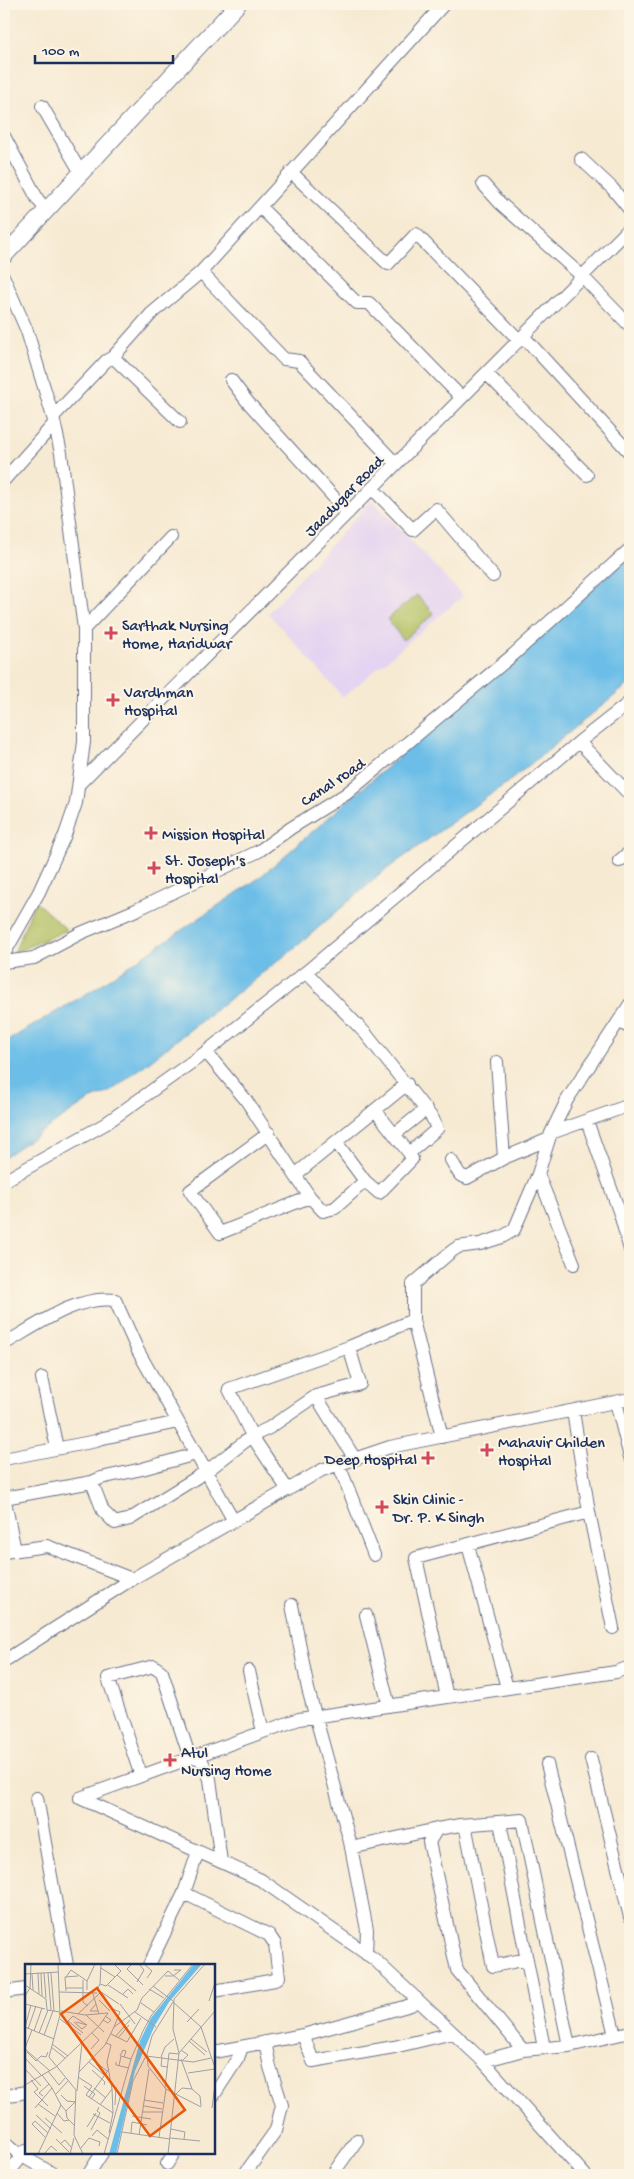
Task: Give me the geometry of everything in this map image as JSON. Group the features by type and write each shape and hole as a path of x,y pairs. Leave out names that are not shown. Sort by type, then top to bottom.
{"main road":[{"path":"4,256 238,4"}],"street":[{"path":"4,480 53,420 106,361 113,357 152,313 201,272 444,4"},
{"path":"42,106 81,173"},
{"path":"4,136 38,200 47,210"},
{"path":"581,159 612,188 630,210"},
{"path":"290,172 388,264 416,234 522,339 630,454"},
{"path":"483,184 500,203 583,277 630,326"},
{"path":"261,208 358,303 369,303 462,397"},
{"name":"Jaadugar Road","path":"79,784 630,228"},
{"path":"201,272 284,359 299,362 396,464"},
{"path":"4,278 27,331 61,453 84,629 84,742 76,803 66,835 39,892 4,954"},
{"path":"113,357 180,422"},
{"path":"487,374 587,475"},
{"path":"231,380 246,400 348,513"},
{"path":"372,488 414,530 436,509 494,576"},
{"path":"84,629 171,537"},
{"name":"Canal road","path":"4,962 34,958 81,933 136,910 259,851 291,828 346,794 513,655 630,549"},
{"path":"4,1181 105,1124 206,1052 306,972 579,742 630,702"},
{"path":"579,742 630,795"},
{"path":"619,861 630,852"},
{"path":"306,972 366,1034 433,1119 437,1128 409,1152"},
{"path":"442,1437 413,1320 413,1284 458,1247 480,1244 502,1237 514,1230 538,1174 550,1136 567,1100 625,1024 630,1004"},
{"path":"206,1052 246,1100 310,1197 323,1211 335,1208 365,1181"},
{"path":"497,1062 504,1158"},
{"path":"296,1176 407,1084"},
{"path":"451,1160 460,1175 467,1178 550,1136 630,1105"},
{"path":"395,1134 426,1109"},
{"path":"336,1142 365,1181 379,1193 412,1160 409,1152 375,1110"},
{"path":"587,1121 620,1214 630,1250"},
{"path":"269,1133 190,1191 220,1233 310,1197"},
{"path":"538,1174 574,1264"},
{"path":"4,1344 57,1314 84,1303 108,1299 115,1300 138,1351 234,1521"},
{"path":"288,1490 252,1436 229,1389 349,1347 413,1320"},
{"path":"92,1482 103,1511 116,1523 130,1519 207,1471 252,1436 269,1428 316,1396 360,1384 349,1347"},
{"path":"42,1378 57,1448"},
{"path":"316,1396 355,1459"},
{"path":"4,1661 132,1579 322,1470 390,1447 630,1400"},
{"path":"616,1402 630,1457"},
{"path":"574,1411 590,1512 613,1628"},
{"path":"4,1460 178,1422"},
{"path":"132,1579 47,1546 9,1552 4,1497 92,1482 100,1478 196,1454"},
{"path":"339,1465 374,1555"},
{"path":"447,1697 416,1558 590,1512"},
{"path":"468,1545 506,1688"},
{"path":"292,1605 306,1683 351,1848 367,1930 366,1954"},
{"path":"366,1615 389,1706"},
{"path":"141,1776 108,1678 154,1666 162,1672 188,1752 202,1761 210,1779 221,1862"},
{"path":"585,2175 483,2061 366,1954 261,1880 80,1798 196,1758 299,1719 616,1672 630,1667"},
{"path":"249,1671 263,1732"},
{"path":"590,1759 630,1917"},
{"path":"547,1764 614,2035"},
{"path":"38,1798 67,1964"},
{"path":"351,1848 460,1825 522,1820 569,2046"},
{"path":"500,1822 544,2048"},
{"path":"460,1825 466,1829 493,1966 527,1959"},
{"path":"437,1829 429,1842 456,1970 523,2050"},
{"path":"149,1964 184,1893 198,1852"},
{"path":"184,1893 269,1935 275,1944 279,1977 275,1980 215,1991"},
{"path":"4,1992 25,1989"},
{"path":"215,2052 303,2035 411,2004 416,1998"},
{"path":"483,2061 523,2050 569,2046 630,2032"},
{"path":"303,2035 313,2061 394,2047 453,2033"},
{"path":"244,2175 276,2130 282,2105 270,2067 265,2042"},
{"path":"215,2093 238,2058 242,2046"},
{"path":"4,2096 25,2092"},
{"path":"332,2175 357,2140"},
{"path":"4,2141 24,2153 6,2175"},
{"path":"25,2154 55,2175"},
{"path":"88,2175 101,2154"},
{"path":"167,2164 173,2154"}],"shaded area":[{"path":"372,500 463,596 343,697 268,613"}],"green space":[{"path":"417,595 434,614 403,640 387,619"},
{"path":"35,901 67,930 14,953"}],"water":[{"path":"630,556 630,683 512,779 384,871 297,946 110,1092 89,1100 4,1157 4,1043 96,988 259,878"}],"place":[{"name":"Sarthak Nursing Home, Haridwar","path":"111,633"},
{"name":"Vardhman Hospital","path":"113,700"},
{"name":"Mission Hospital","path":"151,833"},
{"name":"St. Joseph's Hospital","path":"154,868"},
{"name":"Mahavir Childen Hospital","path":"487,1450"},
{"name":"Deep Hospital","path":"428,1458"},
{"name":"Skin Clinic - Dr. P. K Singh","path":"382,1507"},
{"name":"Atul Nursing Home","path":"170,1760"}]}
